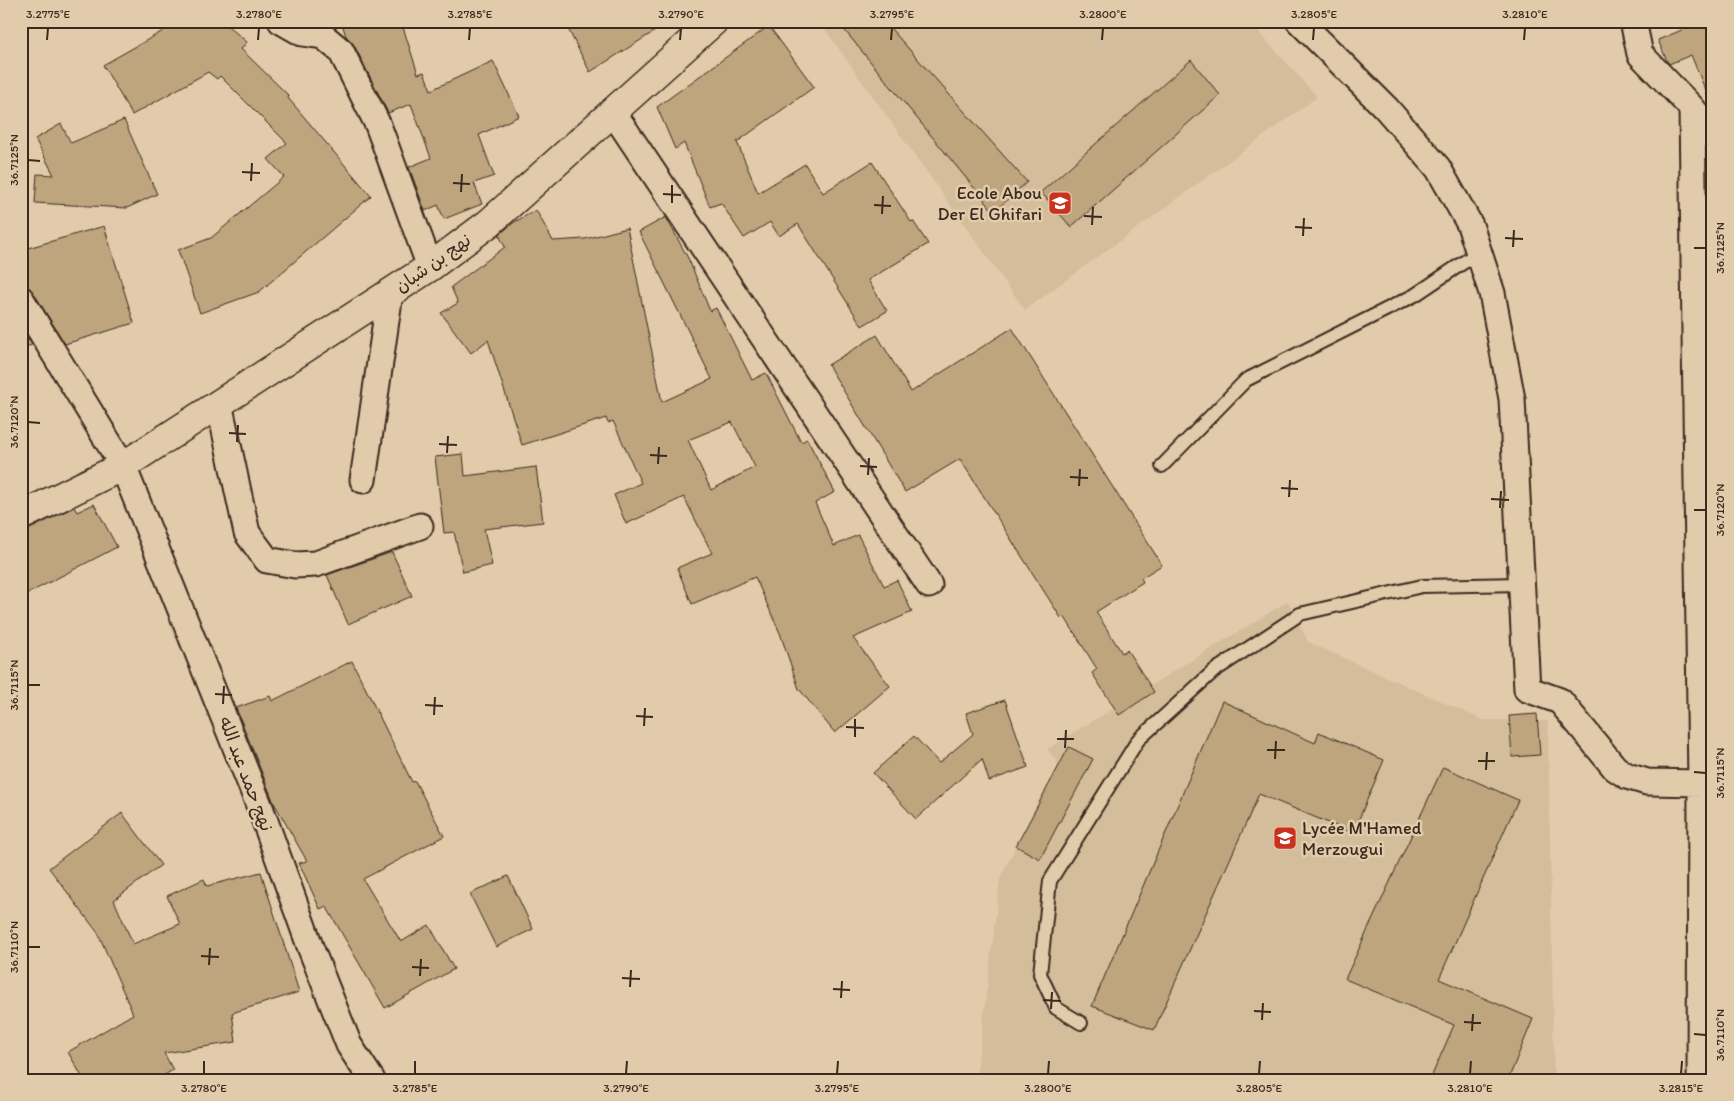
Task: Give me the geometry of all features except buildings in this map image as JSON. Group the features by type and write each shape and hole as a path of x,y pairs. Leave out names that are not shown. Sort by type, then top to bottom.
{"street":[{"path":"281,21 302,33 323,36 340,52 378,125 430,267"},
{"name":"نهج بن شبان","path":"21,516 122,466 430,267 489,223 714,21"},
{"path":"1299,21 1386,108 1438,168 1470,225 1492,293 1512,398 1527,689 1560,701 1615,768 1627,776 1646,782 1707,790"},
{"path":"1633,21 1640,54 1692,108 1713,134 1693,149"},
{"path":"1692,108 1707,790 1700,1080"},
{"path":"613,112 929,584"},
{"path":"363,480 390,293"},
{"name":"نهج حمد عبد الله","path":"21,299 122,466 261,810 311,949 349,1045 372,1080"},
{"path":"219,403 247,532 267,560 295,566 316,564 420,526"}],"lane":[{"path":"1162,466 1246,380 1415,296 1479,252"},
{"path":"1080,1023 1056,1008 1040,974 1050,881 1138,740 1214,671 1300,614 1422,586 1522,584"}],"shaded area":[{"name":"Ecole Abou Der El Ghifari","path":"819,21 1249,21 1317,97 1025,310"},
{"name":"Lycée M'Hamed Merzougui","path":"1288,601 1308,642 1483,720 1548,721 1554,1080 976,1080 1000,879 1040,797 1061,767 1047,749"}],"place":[{"name":"Ecole Abou Der El Ghifari","path":"1060,203"},
{"name":"Lycée M'Hamed Merzougui","path":"1285,838"}]}
